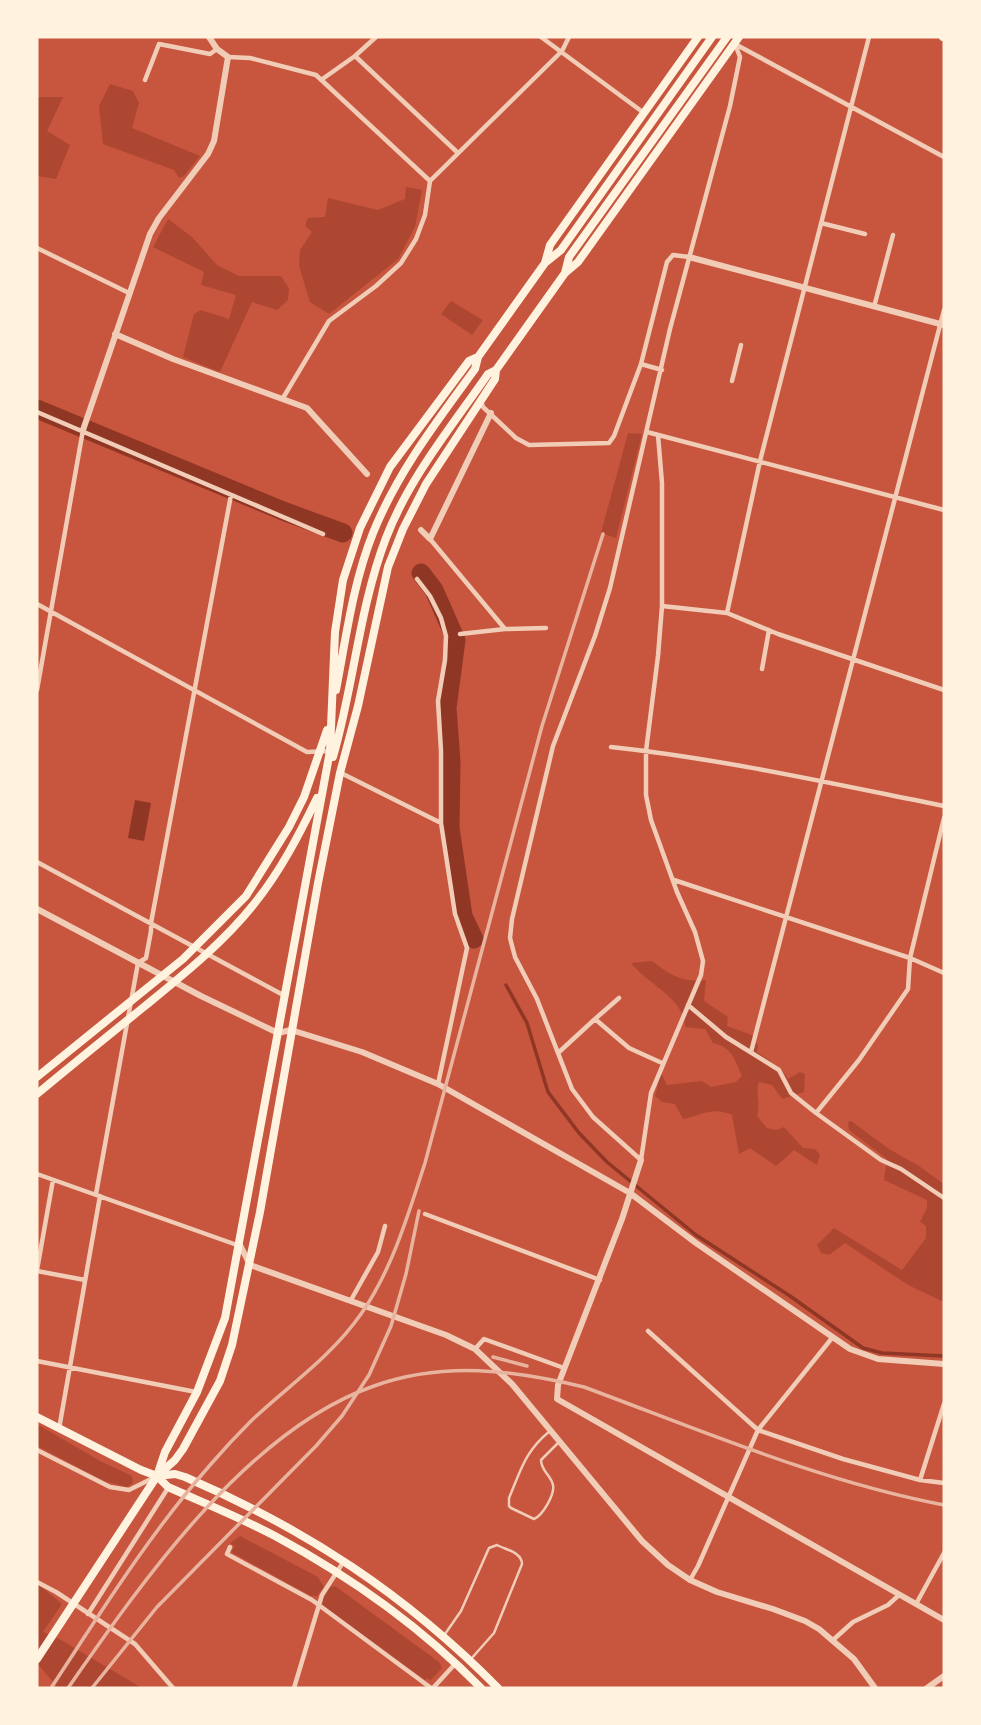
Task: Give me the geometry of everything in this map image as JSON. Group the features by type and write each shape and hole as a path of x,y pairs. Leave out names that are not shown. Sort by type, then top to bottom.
{"main road":[{"path":"545,263 550,245 698,37"},
{"path":"37,1077 183,959 246,896 289,827 304,797 326,736 362,565 386,503 412,458 475,369 478,357 545,263 561,250 712,37"},
{"path":"565,273 569,257 727,37"},
{"path":"37,1094 189,970 225,936 254,904 296,841 326,777 344,719 372,582 396,513 425,465 488,374 496,370 565,273 578,262 737,40"},
{"path":"37,1659 157,1476 165,1452 197,1392 225,1318 330,751 338,606 351,554 360,528 390,467 469,361 478,357"},
{"path":"157,1476 183,1449 226,1366 250,1265 340,773 361,694 383,587 396,545 426,484 495,379 496,370"},
{"path":"37,1417 157,1476 168,1487 274,1536 337,1572 395,1612 481,1688"},
{"path":"157,1476 175,1474 192,1480 282,1523 345,1560 444,1636 498,1688"}],"street":[{"path":"209,37 217,49 228,57 250,58 316,75 430,181"},
{"path":"321,80 355,57 376,37"},
{"path":"541,37 644,113"},
{"path":"283,398 329,321 376,286 401,263 416,239 425,215 430,181 562,51 569,37"},
{"path":"727,613 760,461 869,37"},
{"path":"737,40 851,107 944,157"},
{"path":"641,1160 593,1117 572,1089 537,999 515,957 510,938 512,919 553,746 605,605 689,257 730,106 740,57 737,40"},
{"path":"145,80 159,44 210,54 217,49"},
{"path":"37,690 84,429 150,234 159,218 208,154 214,141 228,57"},
{"path":"355,57 458,153"},
{"path":"821,223 865,234"},
{"path":"874,307 893,235"},
{"path":"37,248 129,293"},
{"path":"481,401 483,407 516,438 529,445 609,443 641,364 667,262 673,255 942,325"},
{"path":"751,1052 944,310"},
{"path":"115,334 173,359 312,411 368,474"},
{"path":"732,381 741,345"},
{"path":"641,364 662,370"},
{"path":"37,412 84,429 323,534"},
{"path":"430,539 491,414"},
{"path":"647,432 944,510"},
{"path":"658,435 662,483 662,606 646,751 646,795 651,820 695,932 703,961 701,975 651,1093 641,1160 600,1280 556,1392 560,1401 944,1620"},
{"path":"59,1429 138,963 146,957 150,923 231,495"},
{"path":"421,530 505,629"},
{"path":"417,579 436,607 446,636 438,701 441,823 454,914 467,948 438,1084"},
{"path":"37,604 307,752 330,751"},
{"path":"662,606 727,613 944,690"},
{"path":"460,634 546,628"},
{"path":"762,669 769,630"},
{"path":"611,747 822,782 944,806"},
{"path":"340,773 441,823"},
{"path":"816,1113 859,1060 908,989 910,958 944,818"},
{"path":"37,862 285,996"},
{"path":"674,880 910,958 944,973"},
{"path":"37,909 278,1033 291,1030 362,1052 438,1084 630,1193 695,1243 764,1288 832,1338 862,1355 878,1359 944,1364"},
{"path":"558,1053 620,998"},
{"path":"688,1005 726,1037 779,1070 791,1093 816,1113 881,1160 944,1198"},
{"path":"595,1019 629,1048 662,1063"},
{"path":"37,1174 240,1245 250,1265 446,1335 475,1349 512,1384 642,1541 668,1565 690,1580 730,1597 805,1621 855,1659 875,1688"},
{"path":"53,1180 37,1270 85,1280"},
{"path":"425,1214 600,1280"},
{"path":"351,1300 378,1252 385,1226"},
{"path":"648,1331 758,1430 843,1460 920,1480 944,1482"},
{"path":"690,1580 758,1430 832,1338"},
{"path":"475,1349 484,1339 565,1368"},
{"path":"37,1361 197,1392"},
{"path":"920,1480 944,1404"},
{"path":"37,1450 110,1488 129,1490 157,1476"},
{"path":"88,1614 168,1487"},
{"path":"230,1547 227,1554 318,1605 432,1688 455,1664"},
{"path":"916,1604 944,1553"},
{"path":"295,1688 321,1595 345,1560"},
{"path":"37,1582 135,1644 173,1688"},
{"path":"833,1640 853,1622 888,1605 899,1595"},
{"path":"927,1688 944,1676"}],"lane":[{"path":"550,1431 528,1454 509,1498 509,1506 534,1519 541,1516 553,1490 553,1484 542,1469 541,1460 559,1442"},
{"path":"445,1654 444,1636 461,1611 489,1548 497,1545 518,1555 522,1564 494,1633 470,1660 455,1664"}],"shaded area":[{"path":"110,84 133,91 139,103 132,128 200,156 184,176 179,178 174,170 103,144 99,106"},
{"path":"37,97 63,97 47,131 70,145 56,179 37,176"},
{"path":"406,187 422,190 415,227 398,259 329,314 310,302 299,266 300,250 312,232 305,226 308,218 325,217 328,198 378,210 405,199"},
{"path":"168,219 192,237 217,265 239,276 281,276 289,288 288,300 277,310 252,302 220,372 183,357 194,314 201,310 229,319 236,295 201,285 204,272 153,247"},
{"path":"451,301 483,320 472,335 441,314"},
{"path":"628,433 642,434 616,538 601,533"},
{"path":"135,800 151,803 144,841 128,838"},
{"path":"652,961 677,977 706,980 704,1001 728,1017 727,1026 752,1035 758,1046 757,1052 781,1069 788,1079 800,1072 805,1074 804,1092 782,1099 772,1085 759,1082 757,1116 767,1128 776,1130 784,1127 803,1148 815,1149 820,1155 817,1165 794,1150 776,1166 750,1148 739,1154 732,1115 713,1111 683,1119 675,1104 662,1102 655,1096 661,1073 667,1085 702,1081 711,1087 736,1082 742,1076 729,1051 713,1043 705,1029 685,1027 679,1007 631,963"},
{"path":"851,1121 944,1184 944,1302 908,1285 845,1243 829,1255 821,1253 817,1245 834,1228 902,1270 926,1238 926,1226 920,1222 927,1208 927,1200 884,1180 887,1159 849,1130 848,1122"},
{"path":"37,1424 100,1461 132,1476 133,1483 127,1487 104,1481 37,1446"},
{"path":"240,1536 318,1577 324,1587 317,1596 311,1596 231,1552 235,1546 230,1543"},
{"path":"37,1583 62,1604 43,1632 142,1688 58,1688 37,1663"},
{"path":"335,1586 439,1662 442,1668 430,1681 428,1678 425,1680 323,1606 322,1600 330,1587"}],"waterway":[{"path":"37,409 283,511 343,533"},
{"path":"421,573 434,590 456,640 447,708 451,762 450,828 463,916 474,939"},
{"path":"506,985 527,1023 548,1092 579,1133 607,1162 696,1235 790,1296 863,1348 882,1353 944,1356"}],"railway":[{"path":"51,1688 167,1517 251,1421 349,1330 382,1279 398,1242 425,1163 542,726 603,534"},
{"path":"92,1688 157,1607 316,1446 342,1416 369,1375 391,1326 406,1274 419,1211"},
{"path":"493,1357 527,1366"},
{"path":"68,1688 164,1557 241,1473 283,1437 327,1407 374,1386 400,1378 426,1373 479,1371 531,1376 584,1387 807,1469 944,1505"}]}
